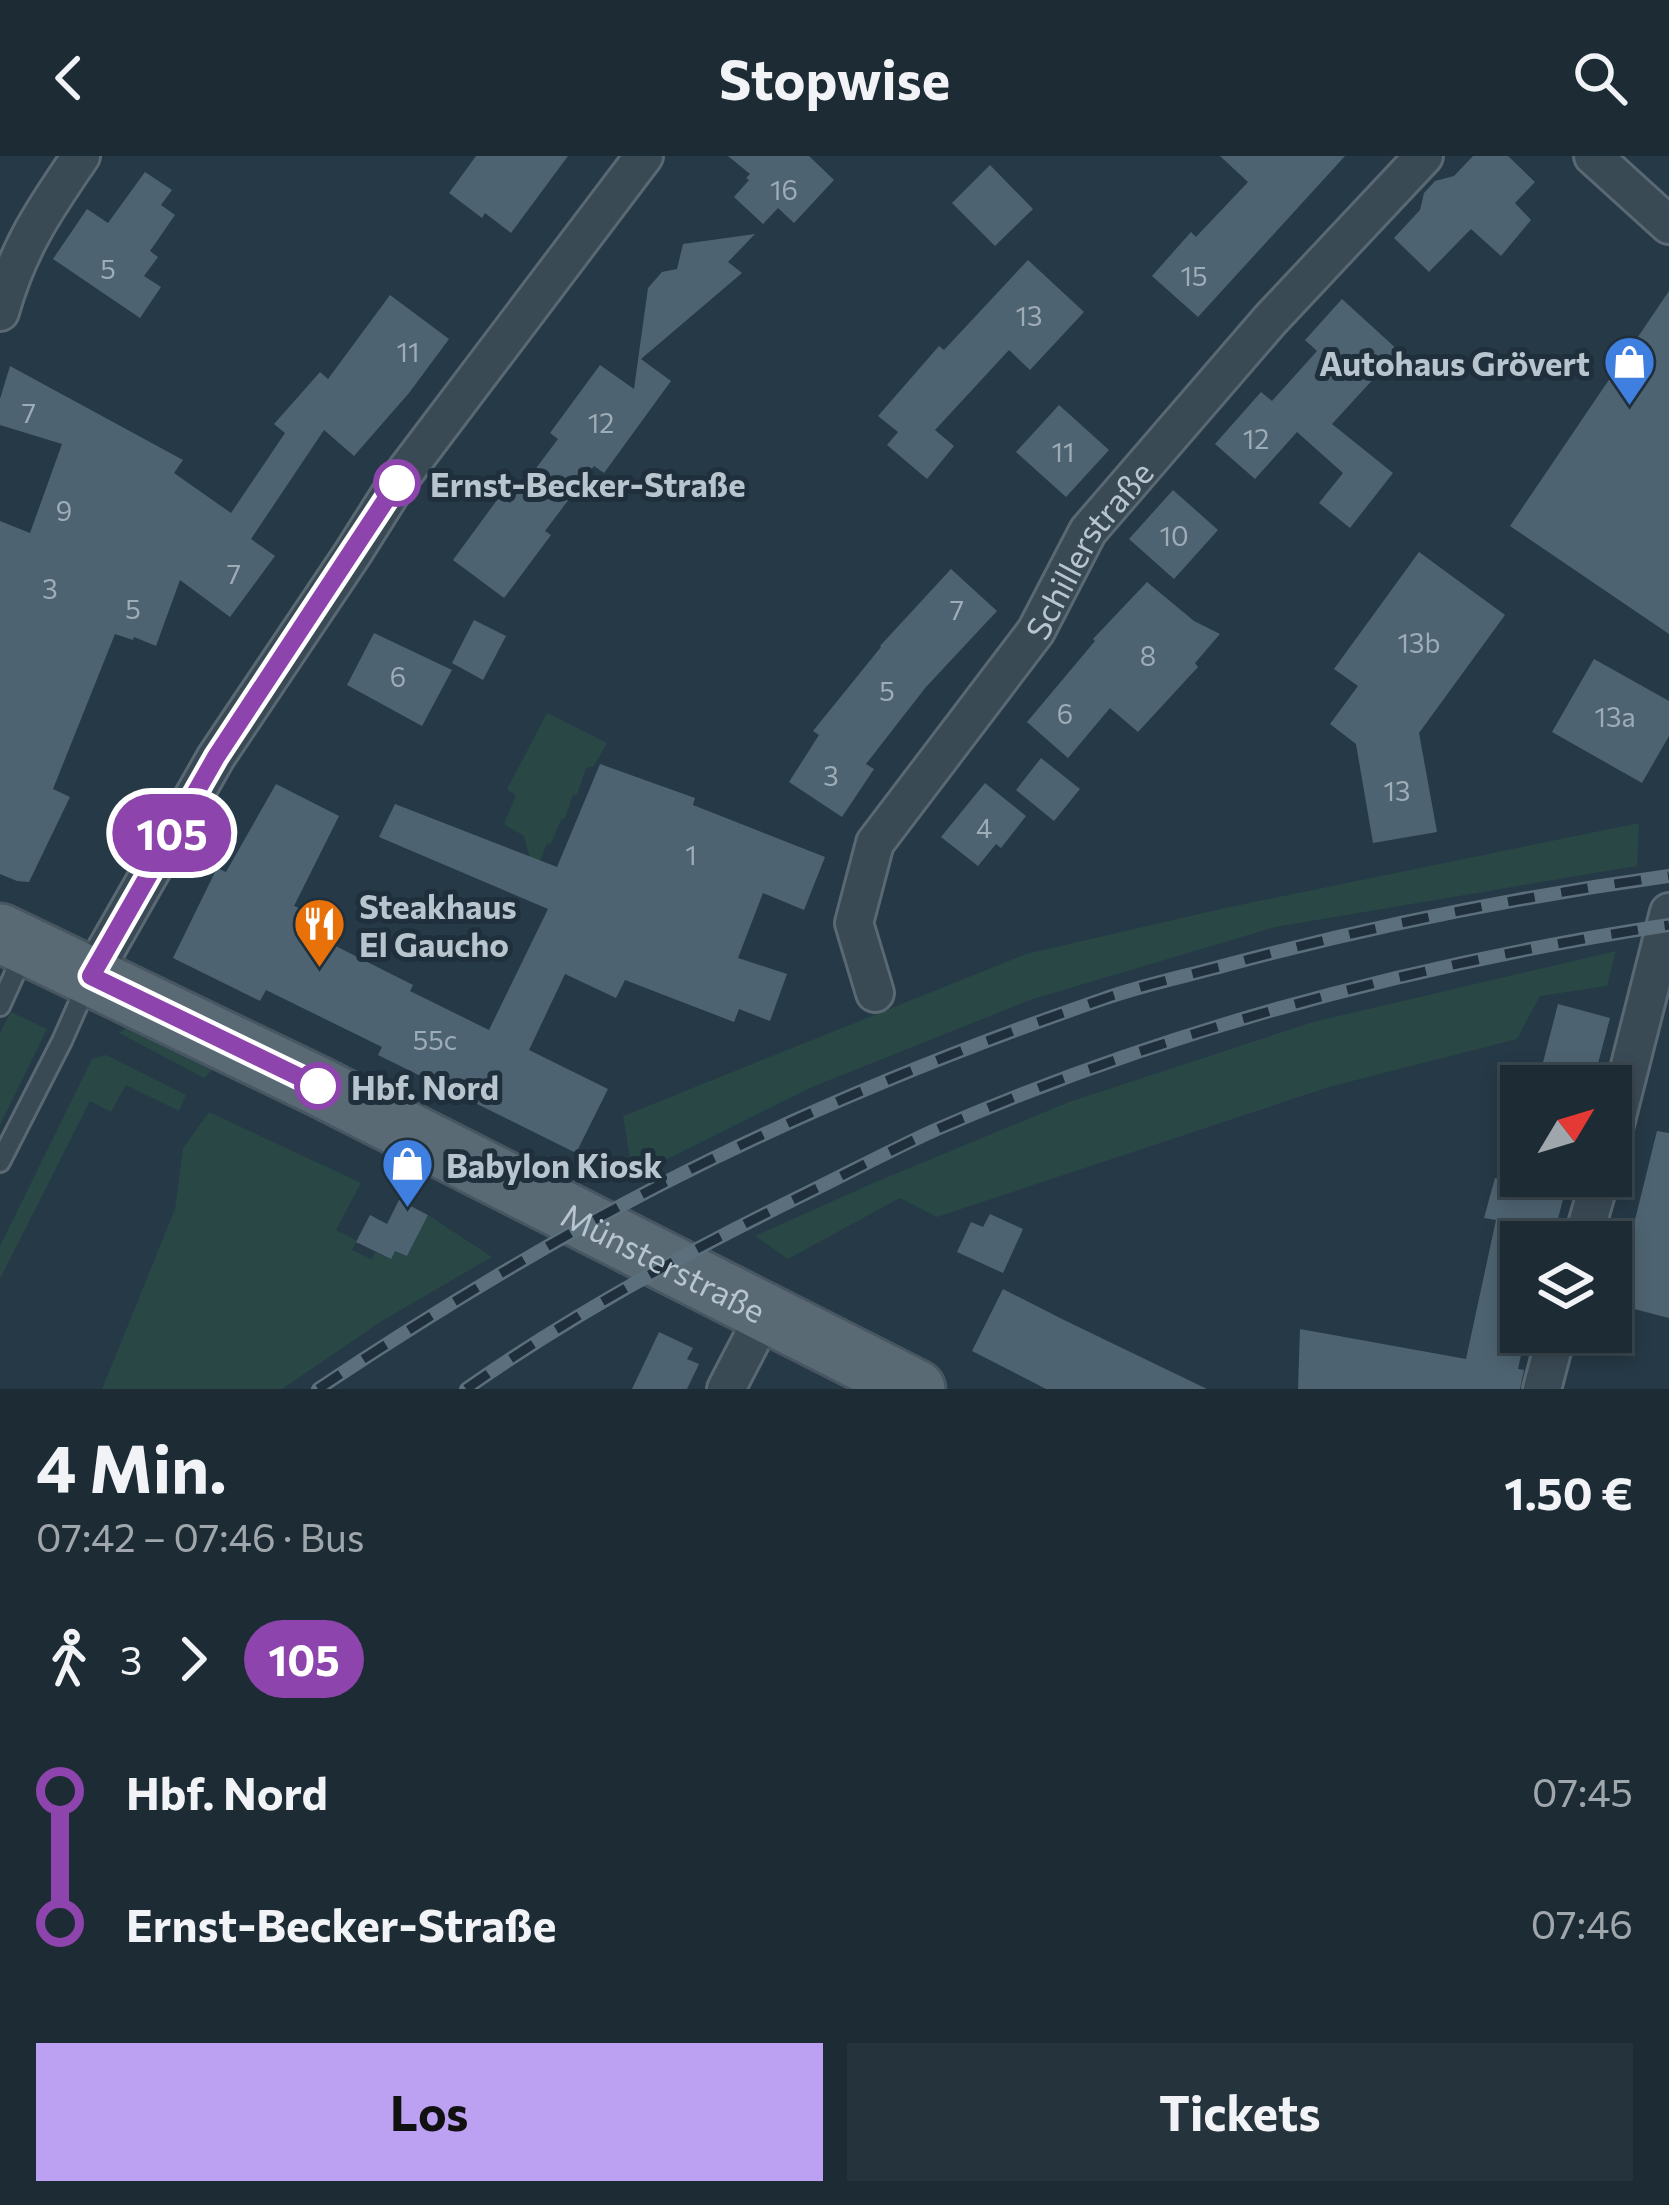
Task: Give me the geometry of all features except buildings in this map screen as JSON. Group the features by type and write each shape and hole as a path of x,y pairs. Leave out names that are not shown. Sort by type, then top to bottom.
{"main road":[{"name":"Münsterstraße","path":"14,940 318,1086 916,1389"}],"street":[{"path":"0,312 12,269 43,211 81,156"},
{"path":"91,976 216,757 399,480 644,156"},
{"name":"Schillerstraße","path":"875,993 854,923 875,843 1036,631 1088,531 1270,320 1424,156"},
{"path":"1593,156 1669,224"},
{"path":"1630,1065 1669,912"},
{"path":"726,1389 766,1312"},
{"path":"1542,1389 1551,1353"}],"lane":[{"name":"Münsterstraße","path":"0,1006 14,940"},
{"path":"0,1162 91,976"}],"green space":[{"path":"547,713 607,743 594,766 586,768 577,795 537,868 532,866 524,836 504,824 516,795 507,789"},
{"path":"1639,823 1637,866 1275,927 1030,1000 812,1087 633,1176 623,1116 1026,954"},
{"path":"1616,951 1607,986 1540,996 1517,1039 1329,1087 937,1217 900,1198 788,1259 755,1236 1069,1102 1313,1022"},
{"path":"11,1012 47,1029 0,1125 0,1033"},
{"path":"126,1028 214,1068 204,1078 119,1033"},
{"path":"106,1055 186,1095 179,1111 126,1085 111,1112 90,1101 0,1279 0,1246 92,1059"},
{"path":"209,1112 361,1183 336,1230 357,1241 352,1250 371,1259 376,1252 390,1259 395,1251 407,1256 428,1215 492,1257 385,1319 282,1389 102,1389 175,1209 183,1148"}],"railway":[{"path":"318,1389 486,1282 660,1185 823,1108 990,1040 1119,994 1288,949 1450,913 1669,876"},
{"path":"466,1389 589,1309 718,1238 919,1138 1023,1094 1296,1004 1482,959 1669,925"}],"bus line":[{"name":"105","path":"318,1086 91,976 216,757 397,483"}],"place":[{"name":"Autohaus Grövert","path":"1629,408"},
{"name":"Ernst-Becker-Straße","path":"397,483"},
{"name":"Steakhaus El Gaucho","path":"320,970"},
{"name":"Hbf. Nord","path":"318,1086"},
{"name":"Babylon Kiosk","path":"407,1210"}]}
